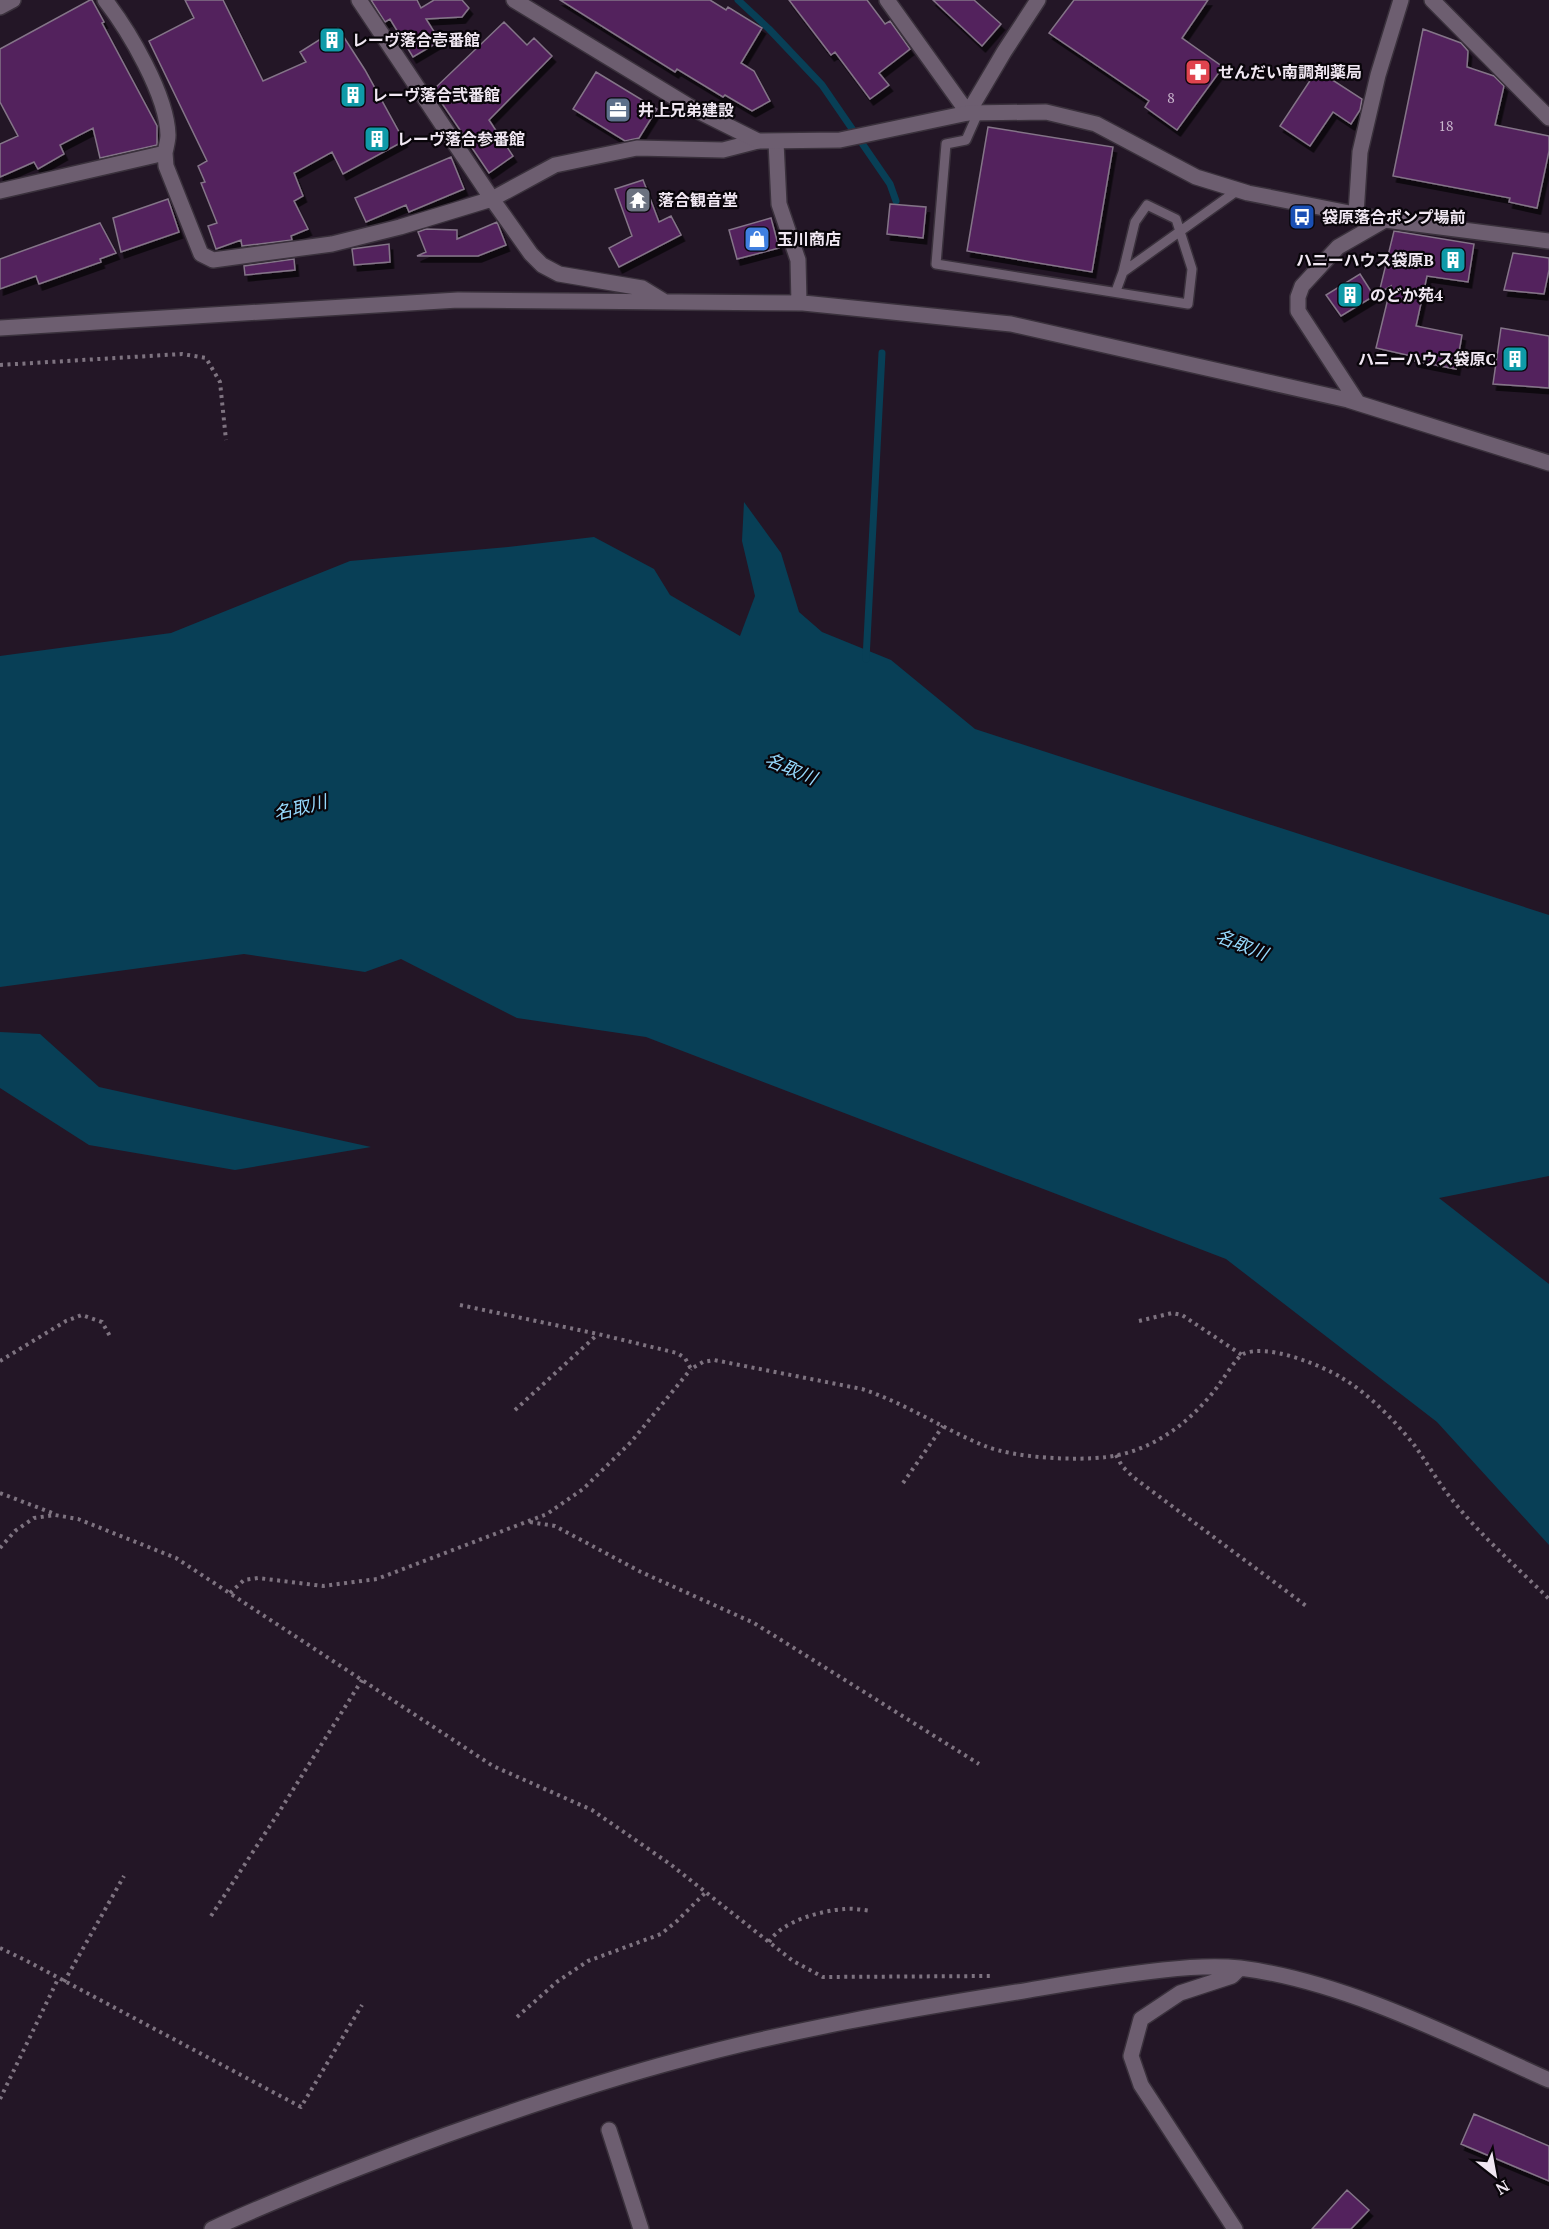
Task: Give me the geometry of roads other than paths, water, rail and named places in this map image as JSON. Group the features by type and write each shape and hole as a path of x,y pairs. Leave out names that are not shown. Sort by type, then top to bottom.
{"street":[{"path":"0,7 13,0"},
{"path":"105,0 119,18 163,104 168,136 165,153 166,166 201,254 213,260 332,244 400,227 492,198 555,165 637,148 723,150 758,141 840,140 973,113 1046,112 1096,124 1196,177 1238,190 1385,220 1549,241"},
{"path":"359,0 492,198 531,254 542,265 560,274 642,288 665,302"},
{"path":"514,0 692,108 758,141"},
{"path":"886,0 973,113"},
{"path":"973,113 1004,52 1038,0"},
{"path":"1356,214 1360,152 1378,75 1401,0"},
{"path":"1432,0 1549,118"},
{"path":"776,142 779,204 798,260 799,303"},
{"path":"0,191 165,153"},
{"path":"1358,403 1298,311 1298,297 1302,286 1338,247 1385,220"},
{"path":"0,328 458,300 799,303 1011,324 1358,403 1549,463"},
{"path":"212,2229 365,2164 561,2094 682,2059 804,2031 987,1996 1137,1972 1205,1966 1240,1968 1323,1986 1433,2029 1549,2080"},
{"path":"1235,2229 1141,2085 1131,2056 1141,2019 1180,1993 1232,1976 1240,1968"},
{"path":"609,2130 641,2229"}],"lane":[{"path":"973,113 966,140 946,144 936,264 1188,304 1192,269 1176,219 1147,205 1135,222 1116,291"},
{"path":"1123,272 1238,190"}],"water":[{"name":"名取川","path":"744,502 781,553 799,612 822,632 891,660 975,729 1549,915 1549,1176 1439,1198 1549,1284 1549,1545 1437,1422 1226,1259 646,1037 517,1018 401,959 365,972 244,954 0,987 0,656 171,633 350,561 594,537 654,569 670,595 740,636 755,596 742,541"},
{"path":"0,1032 40,1034 99,1087 371,1147 235,1170 89,1145 0,1088"}],"waterway":[{"path":"738,0 822,85 890,184 896,201"},
{"path":"866,659 882,353"}],"place":[{"name":"レーヴ落合壱番館","path":"332,40"},
{"name":"せんだい南調剤薬局","path":"1198,72"},
{"name":"レーヴ落合弐番館","path":"353,95"},
{"name":"井上兄弟建設","path":"618,110"},
{"name":"レーヴ落合参番館","path":"377,139"},
{"name":"落合観音堂","path":"638,200"},
{"name":"袋原落合ポンプ場前","path":"1302,217"},
{"name":"玉川商店","path":"757,239"},
{"name":"ハニーハウス袋原B","path":"1453,260"},
{"name":"のどか苑4","path":"1350,295"},
{"name":"ハニーハウス袋原C","path":"1515,359"}]}
